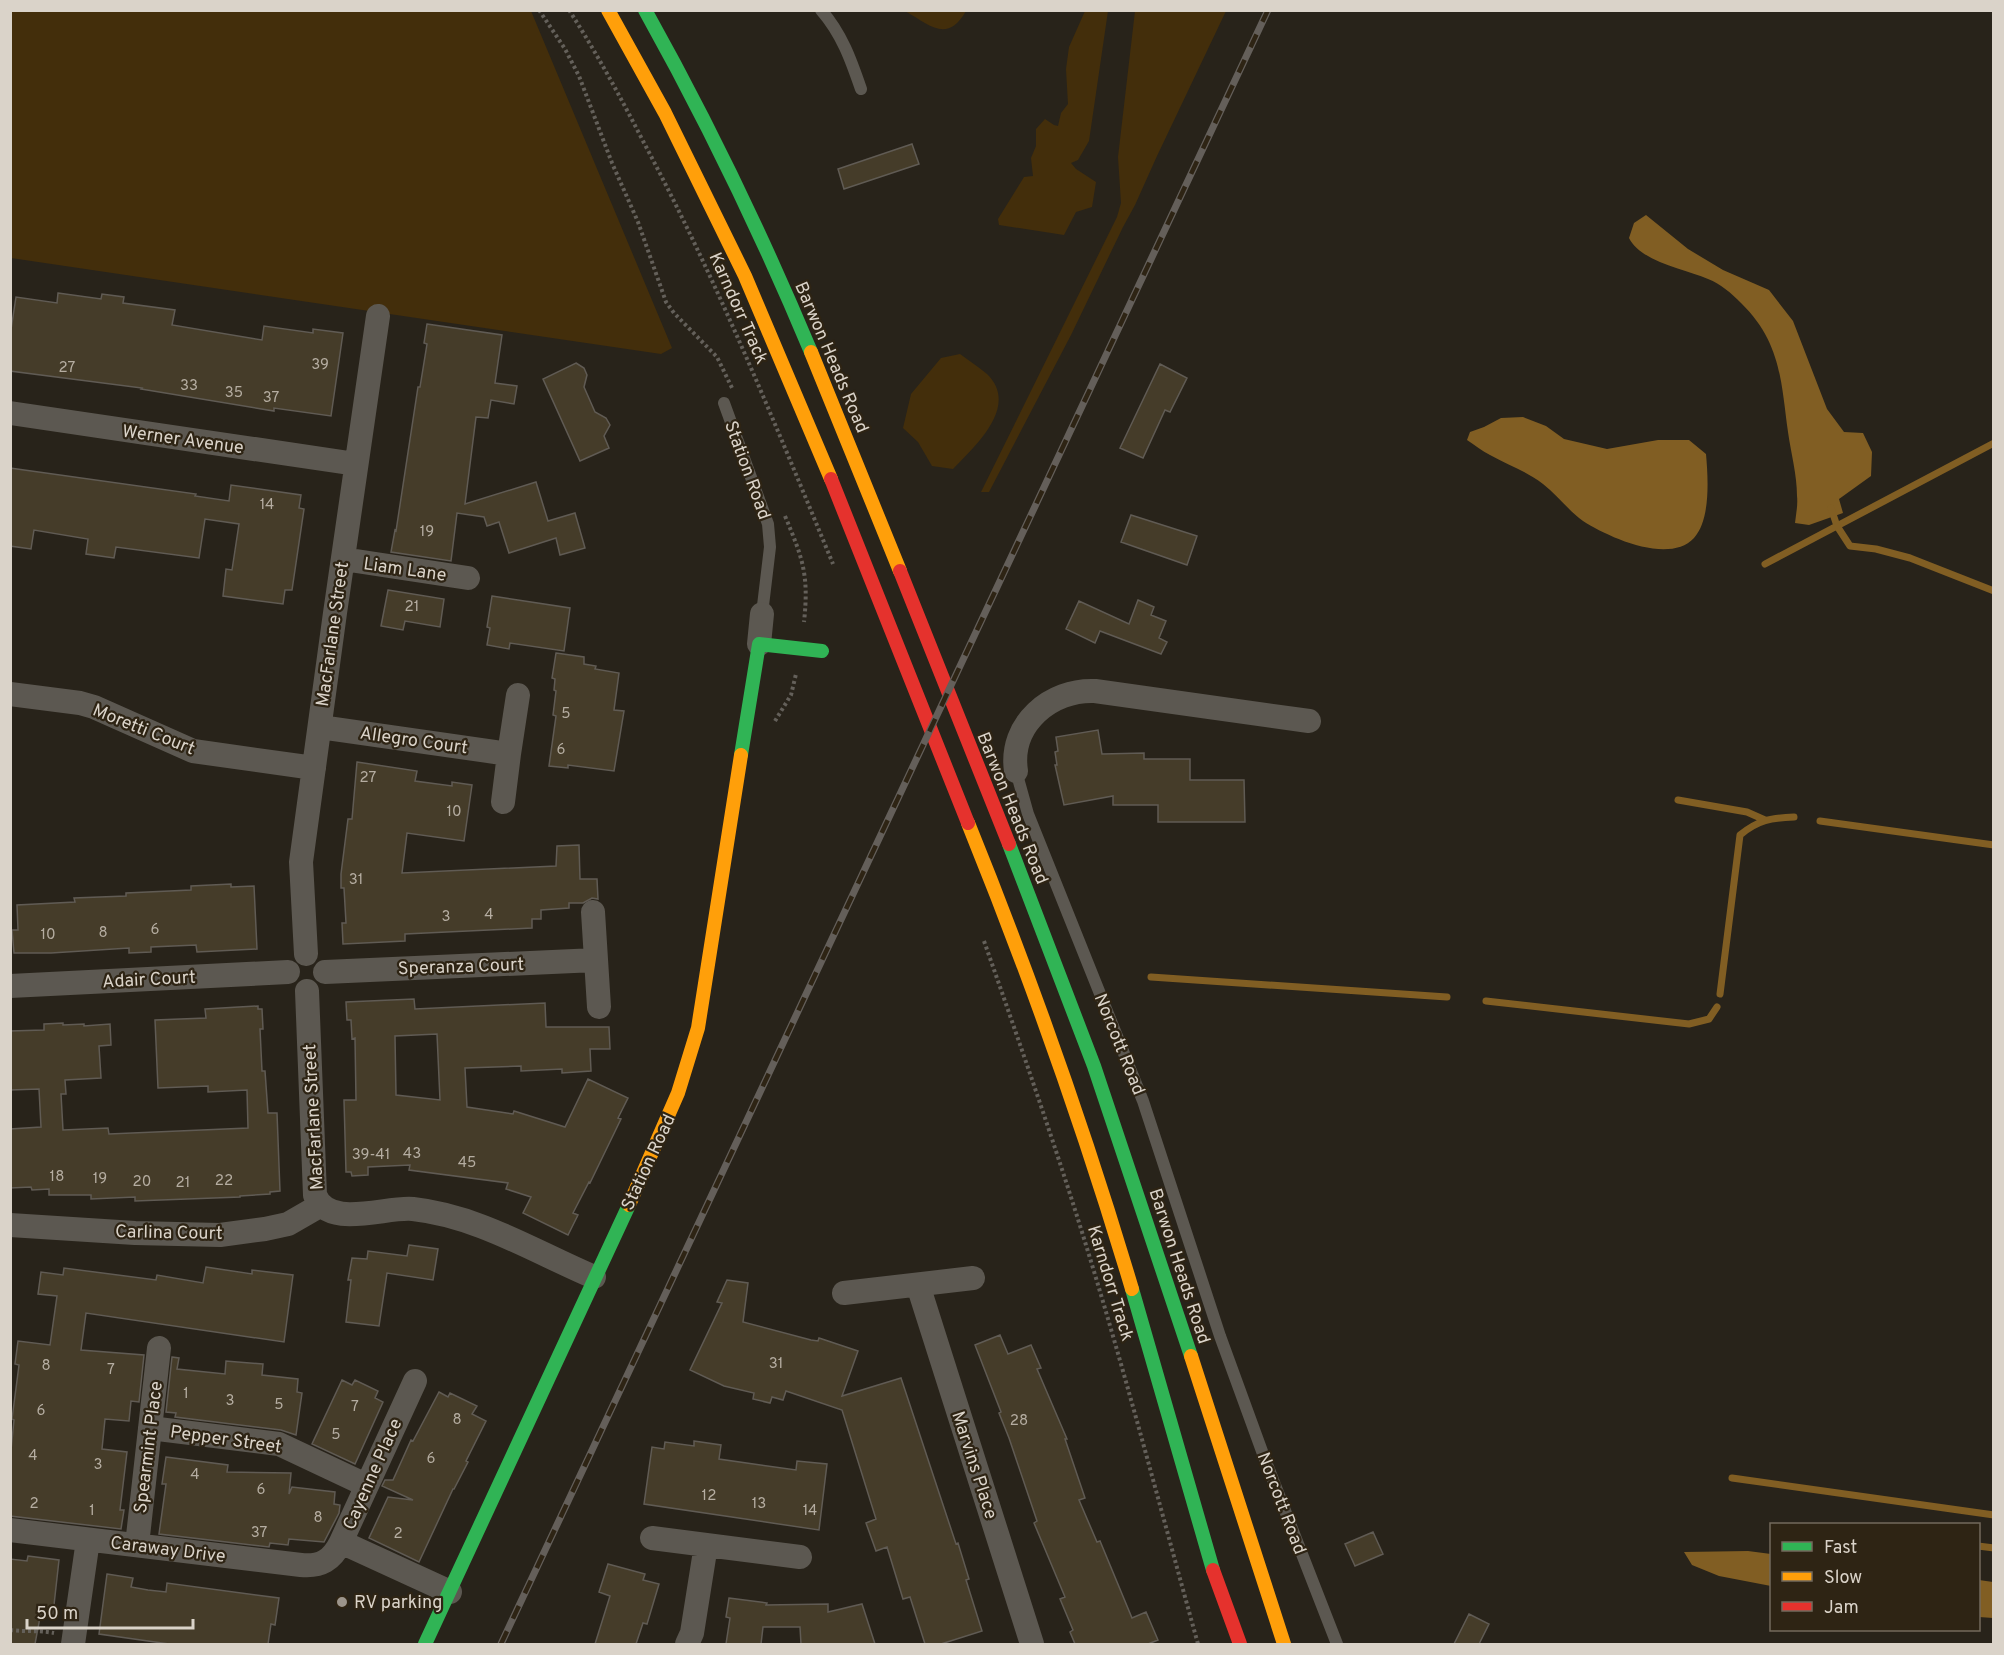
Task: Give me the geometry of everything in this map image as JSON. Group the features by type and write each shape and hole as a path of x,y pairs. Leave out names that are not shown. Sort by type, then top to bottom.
{"main road":[{"path":"608,10 665,113 745,276 817,444 1015,939 1063,1071 1113,1225 1206,1549 1240,1644"},
{"name":"Barwon Heads Road","path":"645,10 727,163 777,272 1017,864 1094,1067 1136,1188 1284,1644"},
{"path":"759,644 822,651"},
{"name":"Station Road","path":"425,1644 674,1107 693,1048 702,1003 759,644"}],"street":[{"name":"MacFarlane Street","path":"306,954 301,862 378,316"},
{"name":"Werner Avenue","path":"10,413 356,464"},
{"name":"Liam Lane","path":"343,559 468,578"},
{"name":"Station Road","path":"759,644 762,614"},
{"name":"Norcott Road","path":"1016,771 1015,752 1028,721 1043,705 1073,693 1095,692 1309,721"},
{"name":"Moretti Court","path":"10,694 80,703 94,707 193,751 314,768"},
{"path":"503,802 518,695"},
{"name":"Allegro Court","path":"320,727 509,754"},
{"path":"593,912 599,1007"},
{"path":"306,954 321,961 325,972 320,985 307,991 301,990 292,983 288,972 293,960 306,954"},
{"name":"Speranza Court","path":"325,972 596,960"},
{"name":"Adair Court","path":"10,986 288,972"},
{"name":"MacFarlane Street","path":"307,991 315,1195 321,1205 330,1212 348,1215 398,1208 435,1212 476,1223 594,1277"},
{"name":"Carlina Court","path":"10,1226 220,1235 288,1224 321,1205"},
{"path":"844,1293 973,1278"},
{"name":"Marvins Place","path":"918,1285 1032,1644"},
{"name":"Spearmint Place","path":"137,1545 159,1348"},
{"name":"Cayenne Place","path":"324,1562 333,1556 341,1542 415,1381"},
{"name":"Pepper Street","path":"150,1428 279,1444 366,1485"},
{"name":"Caraway Drive","path":"10,1530 301,1565 315,1565 324,1562"},
{"path":"652,1538 800,1557"},
{"path":"73,1644 88,1540"},
{"path":"341,1542 450,1592"},
{"path":"687,1644 692,1633 706,1545"}],"lane":[{"path":"821,10 843,42 861,89"},
{"name":"Station Road","path":"724,403 770,532 762,614"},
{"name":"Norcott Road","path":"1016,771 1028,814 1143,1101 1220,1336 1337,1644"}],"path":[{"path":"539,10 579,76 608,154 638,222 666,302 717,357 736,397"},
{"name":"Karndorr Track","path":"569,10 604,68 675,202 756,379 837,575"},
{"path":"785,516 805,573 805,612 800,648"},
{"name":"Karndorr Track","path":"982,935 1086,1246 1122,1365 1198,1644"}],"shaded area":[{"path":"11,11 531,11 672,348 661,354 11,258"},
{"path":"905,11 966,11 952,27 938,29"},
{"path":"1085,11 1108,11 1089,141 1078,160 1071,163 1096,182 1092,207 1076,212 1064,235 999,225 998,219 1024,177 1033,176 1031,158 1036,146 1036,129 1045,119 1058,126 1061,113 1068,104 1066,69 1069,47"},
{"path":"1135,11 1226,11 1071,335 989,492 981,492 1117,217 1121,203 1118,157"},
{"path":"1646,215 1688,249 1723,270 1769,290 1793,321 1827,409 1844,432 1863,433 1872,452 1871,476 1839,499 1843,513 1809,525 1795,523 1796,480 1781,379 1772,348 1754,318 1726,289 1708,279 1653,259 1635,246 1629,238 1634,223"},
{"path":"960,354 987,374 996,386 999,399 997,412 982,437 953,469 932,466 918,442 903,428 911,394 941,358"},
{"path":"1523,417 1546,426 1564,439 1607,449 1658,440 1689,440 1706,454 1706,509 1694,538 1683,546 1670,549 1654,549 1623,541 1583,521 1537,479 1467,440 1470,432 1501,418"},
{"path":"1748,1551 1770,1554 1770,1586 1719,1576 1692,1565 1684,1552"},
{"path":"1980,1580 1993,1582 1993,1618 1980,1617"}],"building":[{"path":"912,144 919,164 844,189 838,169"},
{"path":"58,293 101,299 102,294 124,297 123,303 175,310 172,325 262,340 264,326 313,333 313,329 343,333 331,416 274,408 274,411 142,388 10,371 10,336 16,297 57,303"},
{"path":"427,324 502,335 495,383 517,386 514,404 491,400 488,418 476,417 465,504 536,482 548,521 575,513 585,548 560,555 556,538 509,553 499,522 487,526 484,517 457,513 451,561 391,552 427,344 424,343"},
{"path":"576,363 584,368 587,375 584,387 595,412 606,418 610,425 604,436 609,448 580,461 543,379"},
{"path":"1160,364 1187,378 1170,412 1165,410 1143,458 1120,448"},
{"path":"10,468 196,494 195,496 229,501 231,485 301,495 299,508 304,509 292,590 285,590 283,604 223,596 226,569 232,570 239,524 205,519 199,558 116,547 114,558 86,554 88,539 34,530 31,549 10,546"},
{"path":"1131,515 1197,536 1187,565 1121,542"},
{"path":"388,590 444,599 440,627 405,621 403,630 381,626"},
{"path":"492,596 570,608 564,651 510,643 509,649 487,645 490,628 487,627"},
{"path":"1138,600 1154,607 1151,615 1166,621 1159,638 1167,642 1161,654 1100,631 1095,643 1066,629 1079,601 1129,624"},
{"path":"556,653 584,657 584,664 596,666 595,669 619,673 614,710 624,711 614,771 568,765 568,768 549,766 556,716 553,715 555,679 552,678"},
{"path":"1098,730 1102,754 1144,753 1144,759 1190,759 1190,780 1244,780 1245,822 1158,822 1158,805 1113,805 1113,796 1064,805 1055,765 1057,765 1055,752 1058,751 1056,737"},
{"path":"357,762 417,771 415,781 452,786 452,782 472,785 464,841 407,833 402,873 556,866 557,846 579,845 580,879 597,879 598,899 592,898 583,903 569,903 569,908 541,910 541,919 532,919 532,928 405,934 405,941 343,944 342,923 346,923 341,874 348,819 352,819"},
{"path":"231,884 231,887 254,886 257,949 197,952 196,945 151,947 151,952 129,953 129,948 14,953 12,930 18,930 17,905 75,902 74,898 126,896 126,893 191,890 191,886"},
{"path":"414,999 415,1009 545,1003 546,1027 609,1027 610,1049 590,1049 591,1071 562,1073 562,1069 521,1071 521,1066 465,1068 467,1107 513,1114 514,1111 565,1127 588,1079 628,1098 618,1118 621,1119 573,1213 578,1215 568,1235 523,1213 531,1197 506,1189 508,1183 409,1170 410,1165 368,1167 368,1175 352,1176 351,1172 346,1172 344,1100 356,1100 355,1038 352,1039 351,1020 347,1020 346,1002","holes":["437,1034 440,1100 396,1095 395,1036"]},
{"path":"258,1006 258,1009 262,1009 263,1029 260,1029 262,1071 265,1071 268,1113 277,1113 280,1191 240,1197 135,1201 135,1197 91,1199 91,1195 49,1195 49,1189 10,1188 10,1129 41,1127 39,1089 10,1090 10,1031 44,1030 44,1024 84,1024 84,1026 110,1024 111,1045 99,1046 101,1078 65,1080 66,1094 61,1094 63,1130 108,1128 109,1134 248,1128 247,1090 208,1092 208,1086 158,1088 155,1020 206,1018 205,1009"},
{"path":"409,1245 438,1249 433,1280 387,1273 379,1326 346,1322 351,1280 348,1280 352,1258 367,1259 368,1251 407,1256"},
{"path":"206,1267 252,1274 252,1270 293,1275 284,1342 86,1313 81,1350 144,1355 139,1402 131,1401 129,1421 105,1419 102,1449 127,1452 120,1510 124,1510 121,1529 10,1516 10,1460 14,1420 12,1419 19,1365 15,1364 18,1341 50,1345 57,1296 38,1294 41,1272 63,1275 64,1268 156,1280 157,1275 203,1283"},
{"path":"727,1280 748,1283 743,1322 811,1340 818,1341 819,1338 858,1351 842,1396 901,1378 956,1544 958,1543 969,1579 966,1580 982,1631 941,1644 925,1644 910,1597 903,1599 887,1547 876,1551 866,1523 876,1519 842,1410 786,1391 783,1400 772,1397 770,1403 753,1399 754,1393 724,1386 690,1370 722,1303 717,1302"},
{"path":"1000,1335 1008,1354 1031,1345 1041,1368 1037,1369 1067,1439 1065,1439 1085,1498 1079,1500 1097,1542 1100,1541 1132,1618 1146,1612 1158,1640 1148,1644 1075,1644 1070,1632 1073,1630 1060,1599 1065,1597 1034,1523 1037,1521 999,1413 1001,1412 975,1345"},
{"path":"172,1357 179,1358 177,1369 225,1374 226,1361 263,1364 262,1375 298,1379 297,1392 302,1393 296,1435 281,1430 175,1417 176,1413 166,1412"},
{"path":"342,1380 352,1385 355,1380 378,1391 375,1398 383,1402 355,1464 312,1444"},
{"path":"439,1392 448,1397 450,1393 477,1406 472,1414 486,1421 419,1562 369,1538 388,1497 413,1500 382,1486 385,1480 393,1480 411,1440 413,1441"},
{"path":"694,1441 721,1445 719,1459 796,1470 797,1461 827,1464 819,1530 644,1504 652,1447 664,1449 665,1442 694,1446"},
{"path":"166,1457 228,1465 227,1472 291,1473 289,1494 292,1487 335,1492 334,1504 340,1505 339,1513 324,1542 289,1539 288,1545 270,1543 269,1547 159,1534 166,1484 162,1484"},
{"path":"1373,1532 1383,1554 1355,1566 1345,1544"},
{"path":"28,1556 59,1560 53,1614 41,1612 35,1644 10,1644 10,1559 27,1561"},
{"path":"608,1564 645,1574 643,1580 659,1584 647,1624 643,1623 636,1644 595,1644 610,1596 599,1592"},
{"path":"107,1574 133,1578 131,1587 148,1590 166,1592 167,1583 279,1598 275,1625 271,1624 268,1644 169,1644 99,1634"},
{"path":"729,1598 767,1603 766,1605 828,1604 828,1612 862,1604 875,1644 801,1644 800,1627 763,1627 761,1644 726,1644 730,1618 726,1617"},
{"path":"1469,1614 1489,1624 1479,1644 1454,1644"}],"waterway":[{"path":"1765,564 1994,443"},
{"path":"1831,508 1837,526 1850,546 1876,549 1910,558 1994,591"},
{"path":"1678,800 1747,812 1765,820"},
{"path":"1720,994 1740,835 1765,821 1794,817"},
{"path":"1820,821 1994,845"},
{"path":"1151,977 1447,997"},
{"path":"1486,1001 1689,1024 1709,1019 1717,1007"},
{"path":"1732,1478 1994,1515"},
{"path":"1980,1546 1994,1548"}],"railway":[{"path":"501,1644 1268,10"}],"traffic: fast":[{"path":"645,10 733,179 811,352"},
{"path":"741,755 759,644 822,651"},
{"path":"1009,844 1094,1066 1191,1356"},
{"path":"425,1644 629,1205"},
{"path":"1132,1289 1213,1570"}],"traffic: slow":[{"path":"608,10 665,113 745,276 831,479"},
{"path":"811,352 900,571"},
{"path":"629,1205 678,1093 698,1028 741,755"},
{"path":"968,823 1056,1054 1132,1289"},
{"path":"1191,1356 1284,1644"}],"traffic: jam":[{"path":"831,479 968,823"},
{"path":"900,571 1009,844"},
{"path":"1213,1570 1240,1644"}],"place":[{"name":"RV parking","path":"342,1602"}]}
